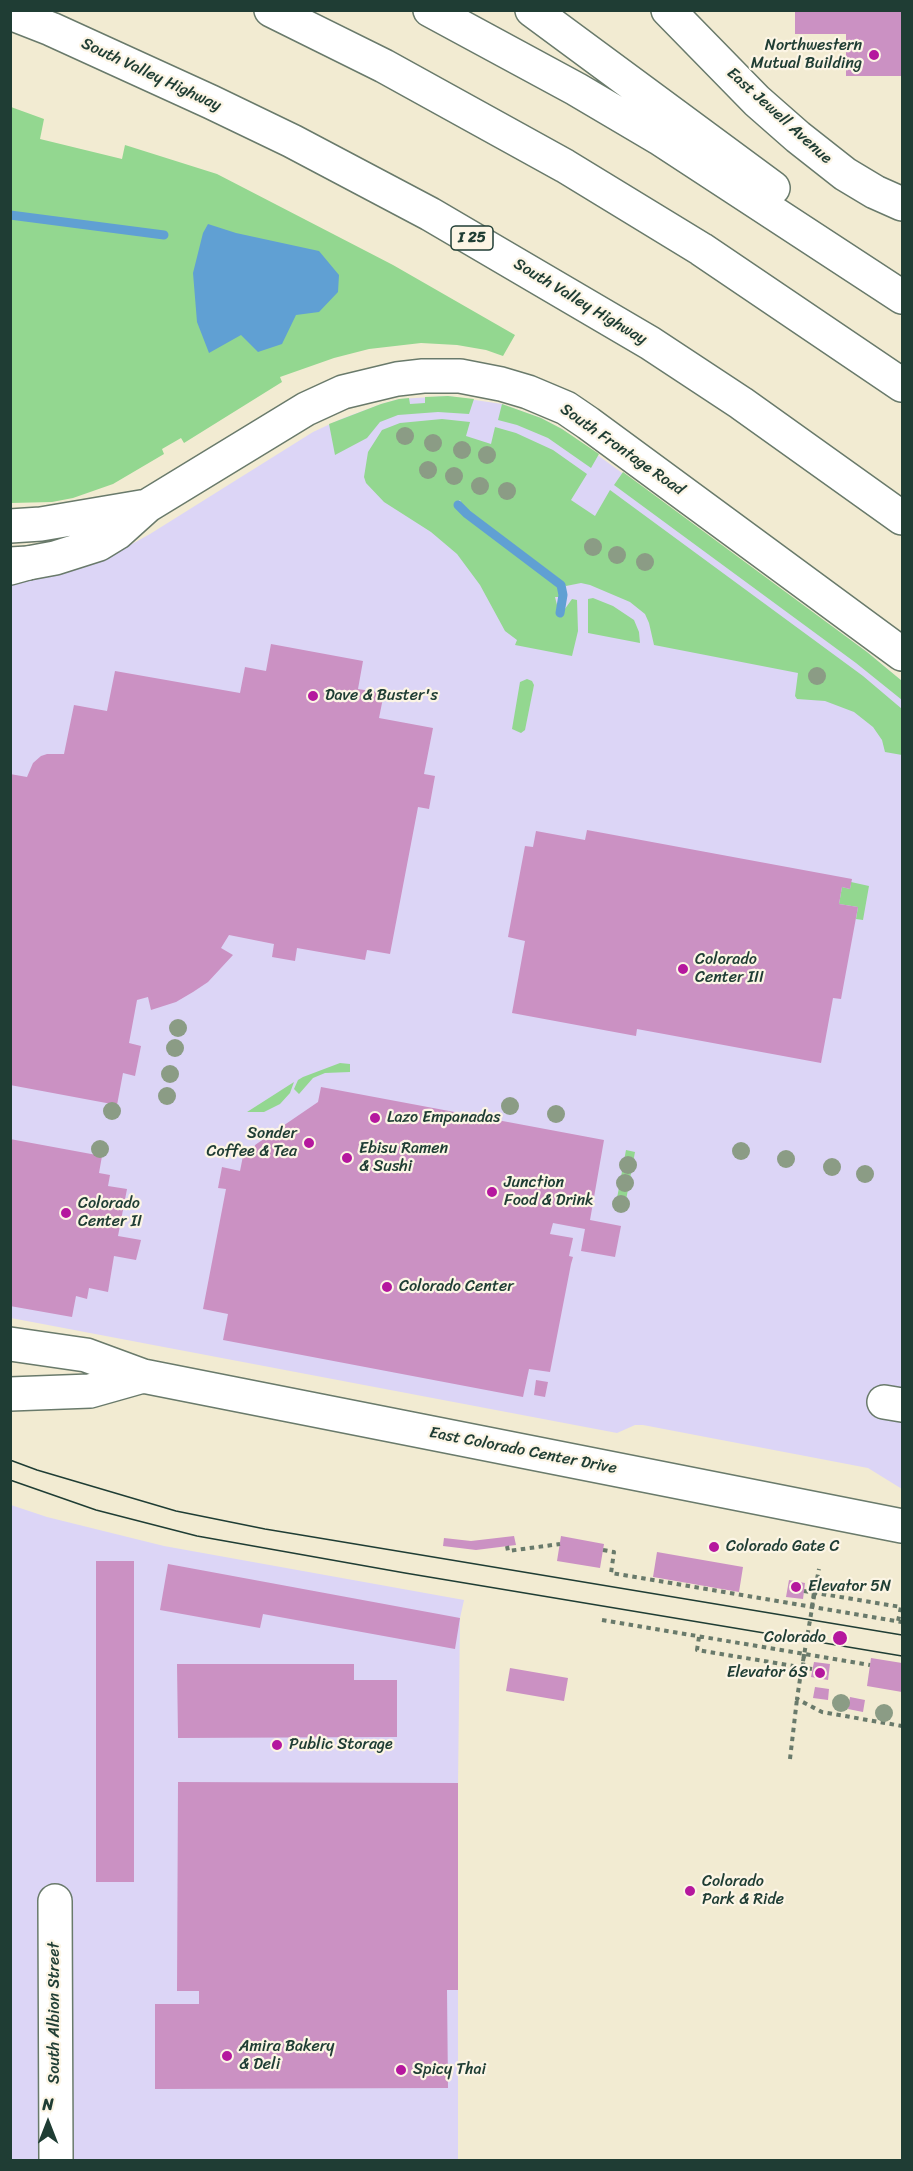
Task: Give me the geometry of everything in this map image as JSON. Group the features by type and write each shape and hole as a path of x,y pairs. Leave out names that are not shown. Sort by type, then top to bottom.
{"main road":[{"path":"271,10 394,72 575,172 710,255 903,385"},
{"path":"430,10 659,138 903,297"},
{"path":"532,10 903,283"},
{"name":"East Jewell Avenue","path":"668,10 757,101 798,137 845,174 875,192 903,204"},
{"name":"South Valley Highway","path":"10,13 231,111 303,146 430,214 650,343 741,403 903,518"},
{"name":"South Frontage Road","path":"16,565 77,552 99,543 117,533 147,506 306,409 343,392 397,379 460,376 528,393 554,403 588,423 903,654"},
{"name":"South Frontage Road","path":"10,526 41,524 147,506"},
{"name":"East Colorado Center Drive","path":"10,1344 86,1355 143,1376 903,1526"},
{"name":"East Colorado Center Drive","path":"10,1394 90,1391 143,1376"},
{"name":"South Albion Street","path":"55,1901 56,2160"}],"path":[{"path":"507,1546 508,1551 560,1544"},
{"path":"603,1550 614,1552 611,1573 901,1621 901,1606 804,1591"},
{"path":"790,1759 800,1679 819,1569"},
{"path":"812,1606 814,1592"},
{"path":"602,1620 870,1665"},
{"path":"699,1637 697,1650 812,1669"},
{"path":"802,1667 804,1654"},
{"path":"797,1699 822,1712 903,1726"}],"shaded area":[{"name":"Colorado Center","path":"448,396 502,404 541,418 562,429 867,652 902,681 902,1489 868,1468 643,1425 635,1425 617,1433 11,1318 10,581 114,554 313,432 341,419 399,399"},
{"path":"11,1505 47,1517 164,1546 464,1600 460,1618 458,1783 458,2160 11,2160"}],"green space":[{"path":"11,107 44,119 40,139 122,159 125,145 217,174 393,265 515,335 503,356 486,350 457,345 421,343 369,349 334,358 280,377 282,382 184,443 181,438 162,449 164,454 113,484 73,498 52,502 11,503"},
{"path":"448,396 474,399 469,414 438,412 398,415 380,422 367,438 335,455 329,424 399,399 409,398 410,404 425,403 425,397"},
{"path":"502,404 541,418 599,454 591,468 548,438 498,420"},
{"path":"442,419 470,422 466,436 491,444 495,427 516,433 553,450 587,474 571,500 595,516 610,490 863,676 902,709 902,755 885,752 882,740 873,727 854,712 825,701 797,699 795,696 798,673 654,645 645,614 630,602 590,585 581,583 566,586 464,508 460,500 455,503 459,510 556,583 561,591 561,597 555,597 559,613 562,613 572,599 577,600 578,631 572,656 515,645 517,640 505,631 480,585 457,554 431,532 384,502 366,483 364,477 368,452 382,430 400,423"},
{"path":"623,472 867,652 902,681 902,700 856,663 614,485"},
{"path":"593,598 613,606 634,620 639,632 640,643 588,633 588,599"},
{"path":"527,679 534,685 525,730 521,733 512,729 520,682"},
{"path":"851,882 869,886 863,920 856,919 858,907 839,904 842,887 850,889"},
{"path":"340,1063 350,1064 350,1072 325,1073 313,1078 299,1094 294,1089 298,1080 303,1077"},
{"path":"294,1082 290,1093 280,1104 264,1112 247,1112"},
{"path":"626,1150 635,1152 624,1211 615,1209"}],"water":[{"path":"208,224 236,233 319,251 339,275 338,292 319,312 296,315 282,344 258,352 241,335 209,353 197,322 193,273 203,233"}],"building":[{"name":"Northwestern Mutual Building","path":"795,10 902,10 902,76 846,76 846,34 795,34"},
{"path":"271,644 363,661 358,689 384,693 379,718 433,728 424,774 435,776 429,809 418,807 390,954 367,950 365,960 297,948 295,961 272,957 274,944 229,935 221,948 233,955 208,982 176,1002 151,1010 148,997 137,1000 129,1043 141,1046 135,1076 123,1073 117,1105 10,1085 10,774 27,777 33,763 41,756 64,754 74,705 107,711 115,671 240,693 245,667 266,671"},
{"name":"Colorado Center III","path":"587,830 852,879 850,889 842,887 839,904 858,907 841,999 833,998 821,1063 637,1029 636,1036 512,1013 525,941 508,937 525,846 533,847 536,831 585,840"},
{"name":"Colorado Center","path":"321,1087 604,1140 590,1220 621,1226 615,1257 581,1251 585,1229 553,1223 550,1234 573,1238 569,1256 573,1257 550,1372 529,1369 523,1397 223,1340 228,1314 203,1309 226,1189 218,1188 222,1167 240,1171 243,1156 252,1157 255,1145 318,1102"},
{"name":"Colorado Center II","path":"10,1139 102,1156 99,1173 110,1175 108,1186 127,1189 118,1236 141,1240 136,1260 114,1256 108,1292 89,1288 87,1299 76,1296 72,1317 10,1306"},
{"path":"536,1380 548,1382 545,1397 534,1395"},
{"path":"514,1536 516,1545 476,1550 443,1546 444,1538 471,1541"},
{"path":"561,1536 604,1544 600,1568 557,1561"},
{"path":"657,1552 743,1567 739,1592 653,1577"},
{"path":"96,1561 134,1561 134,1882 96,1882"},
{"path":"168,1564 460,1618 455,1649 263,1614 260,1628 160,1610"},
{"name":"Elevator 5N","path":"789,1580 805,1583 803,1599 786,1597"},
{"path":"871,1658 902,1663 902,1692 867,1686"},
{"name":"Elevator 6S","path":"814,1662 830,1664 828,1680 811,1677"},
{"path":"177,1664 354,1664 354,1680 397,1680 397,1737 178,1738"},
{"path":"510,1668 568,1678 564,1701 506,1691"},
{"path":"815,1687 829,1689 828,1700 813,1698"},
{"path":"850,1697 865,1700 863,1712 848,1709"},
{"path":"178,1782 458,1783 458,1990 447,1990 448,2088 155,2089 155,2004 199,2004 199,1991 177,1991"}],"waterway":[{"path":"10,215 164,235"},
{"path":"458,505 561,585 563,595 560,613"}],"tram line":[{"path":"10,1460 176,1511 265,1529 902,1635"},
{"path":"10,1480 96,1510 197,1536 902,1656"}],"place":[{"name":"Northwestern Mutual Building","path":"874,55"},
{"name":"Dave & Buster's","path":"313,696"},
{"name":"Colorado Center III","path":"683,969"},
{"name":"Lazo Empanadas","path":"375,1118"},
{"name":"Sonder Coffee & Tea","path":"309,1143"},
{"name":"Ebisu Ramen & Sushi","path":"347,1158"},
{"name":"Junction Food & Drink","path":"492,1192"},
{"name":"Colorado Center II","path":"66,1213"},
{"name":"Colorado Center","path":"387,1287"},
{"name":"Colorado Gate C","path":"714,1547"},
{"name":"Elevator 5N","path":"796,1587"},
{"name":"Colorado","path":"840,1638"},
{"name":"Elevator 6S","path":"820,1673"},
{"name":"Public Storage","path":"277,1745"},
{"name":"Colorado Park & Ride","path":"690,1891"},
{"name":"Amira Bakery & Deli","path":"227,2056"},
{"name":"Spicy Thai","path":"401,2070"}]}
